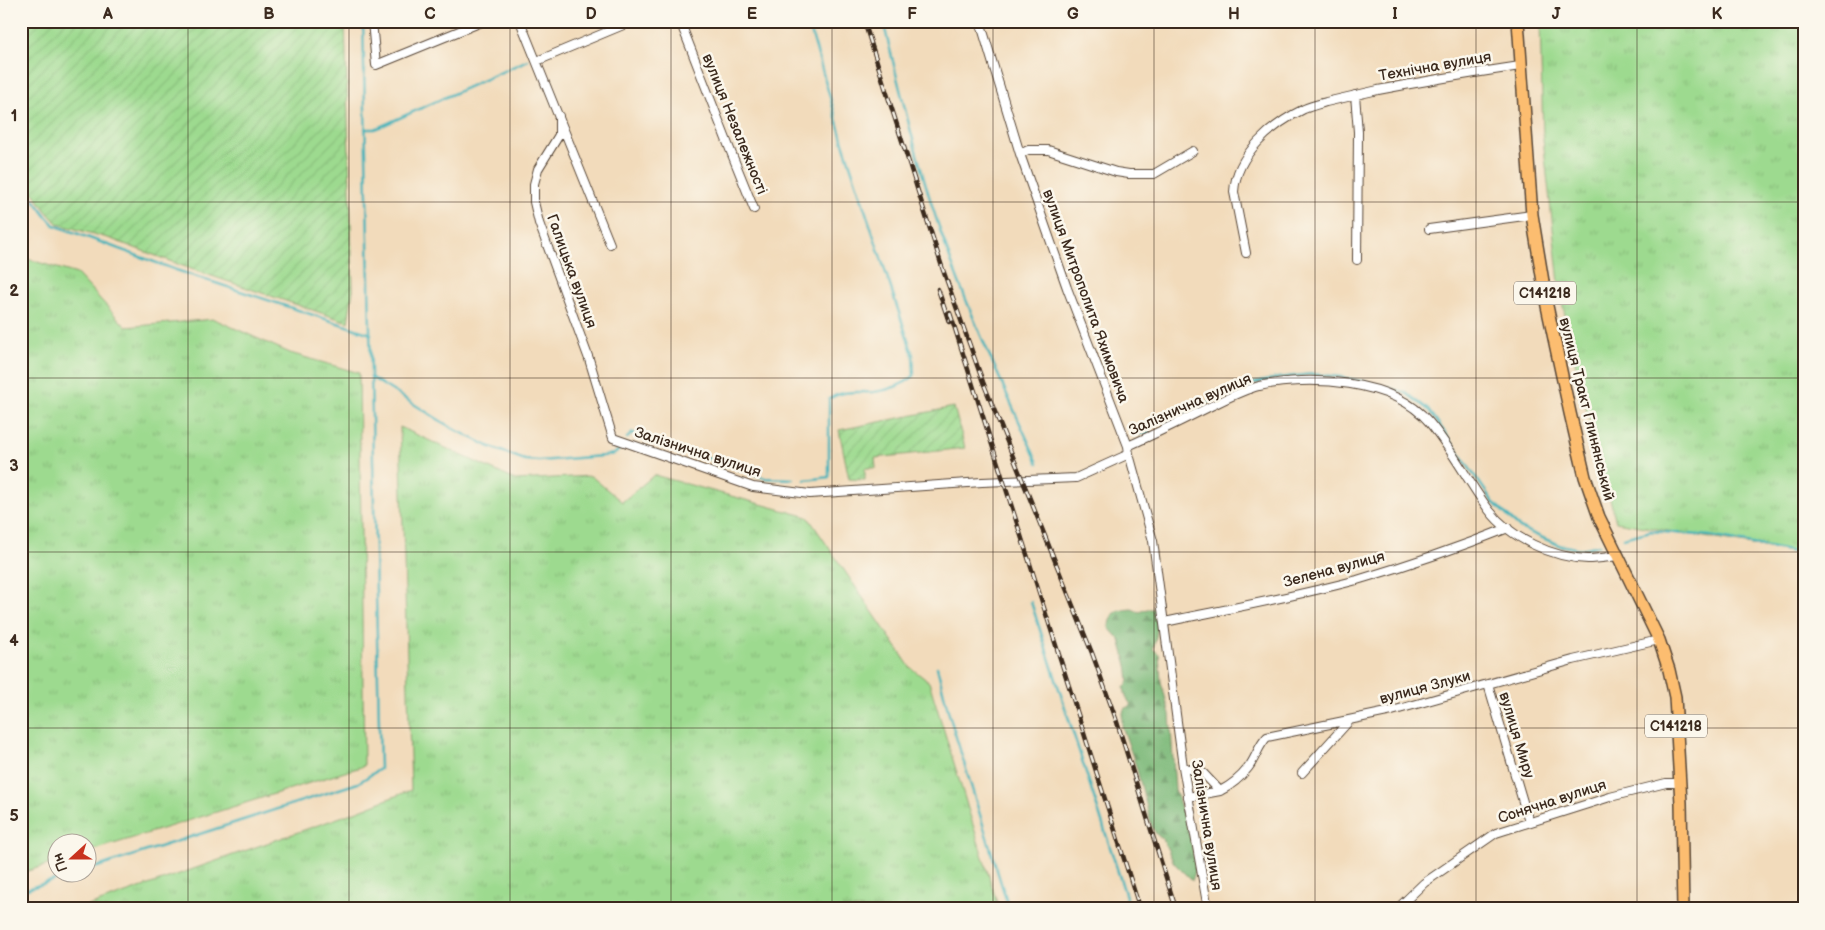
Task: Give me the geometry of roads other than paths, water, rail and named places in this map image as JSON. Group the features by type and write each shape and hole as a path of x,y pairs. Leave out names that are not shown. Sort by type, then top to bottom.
{"main road":[{"name":"вулиця Тракт Глинянський","path":"1518,21 1532,215 1546,306 1585,477 1598,517 1660,640 1669,670 1674,697 1683,909"}],"street":[{"path":"372,21 376,65 484,21"},
{"path":"520,21 610,244"},
{"path":"537,61 633,21"},
{"name":"вулиця Незалежності","path":"680,21 754,209"},
{"name":"вулиця Митрополита Яхимовича","path":"980,21 1020,154 1066,288 1129,450"},
{"name":"Технічна вулиця","path":"1246,252 1234,192 1234,182 1252,148 1274,128 1305,108 1355,95 1520,66"},
{"path":"1355,95 1358,132 1357,260"},
{"name":"Галицька вулиця","path":"559,116 559,135 538,169 534,184 534,202 539,223 589,359 612,438"},
{"path":"1020,154 1028,150 1048,150 1116,172 1154,174 1193,151"},
{"path":"1429,229 1532,215"},
{"name":"Залізнична вулиця","path":"612,438 754,487 810,494 1076,478 1237,394 1256,387 1299,380 1326,381 1365,388 1389,395 1409,405 1428,422 1490,511 1508,528 1533,544 1562,556 1588,559 1618,556"},
{"name":"Залізнична вулиця","path":"1129,450 1153,541 1183,767 1207,907 1253,909"},
{"name":"Зелена вулиця","path":"1164,622 1355,580 1450,551 1508,528"},
{"name":"вулиця Злуки","path":"1188,798 1220,791 1228,787 1248,768 1267,737 1392,711 1572,660 1660,640"},
{"name":"вулиця Миру","path":"1488,684 1528,822"},
{"path":"1302,774 1350,720"},
{"path":"1183,767 1203,773 1220,791"},
{"name":"Сонячна вулиця","path":"1397,909 1424,883 1496,833 1610,797 1666,783 1679,783"}],"waterway":[{"path":"98,867 358,783 380,769 363,21"},
{"path":"805,480 829,477 829,399 851,392 885,390 914,376 913,355 844,146 808,21"},
{"path":"883,21 933,210 952,265 975,322 1038,463"},
{"path":"365,129 375,129 528,60"},
{"path":"21,182 54,225 176,270 371,334"},
{"path":"1166,424 1208,402 1251,384 1278,378 1312,374 1371,383 1406,393 1429,410 1493,502 1520,528 1559,545 1581,549 1599,545"},
{"path":"372,378 452,428 488,446 525,460 539,461 603,456 614,454 621,448"},
{"path":"627,438 633,433 765,478 793,479"},
{"path":"1138,434 1150,433"},
{"path":"1623,538 1651,531 1710,536 1804,554"},
{"path":"1031,602 1130,909"},
{"path":"937,667 949,714 1009,909"},
{"path":"21,891 48,882"}],"railway":[{"path":"864,21 943,270 983,382 1092,653 1116,719 1176,909"},
{"path":"938,289 949,322"},
{"path":"950,313 1140,909"}]}
